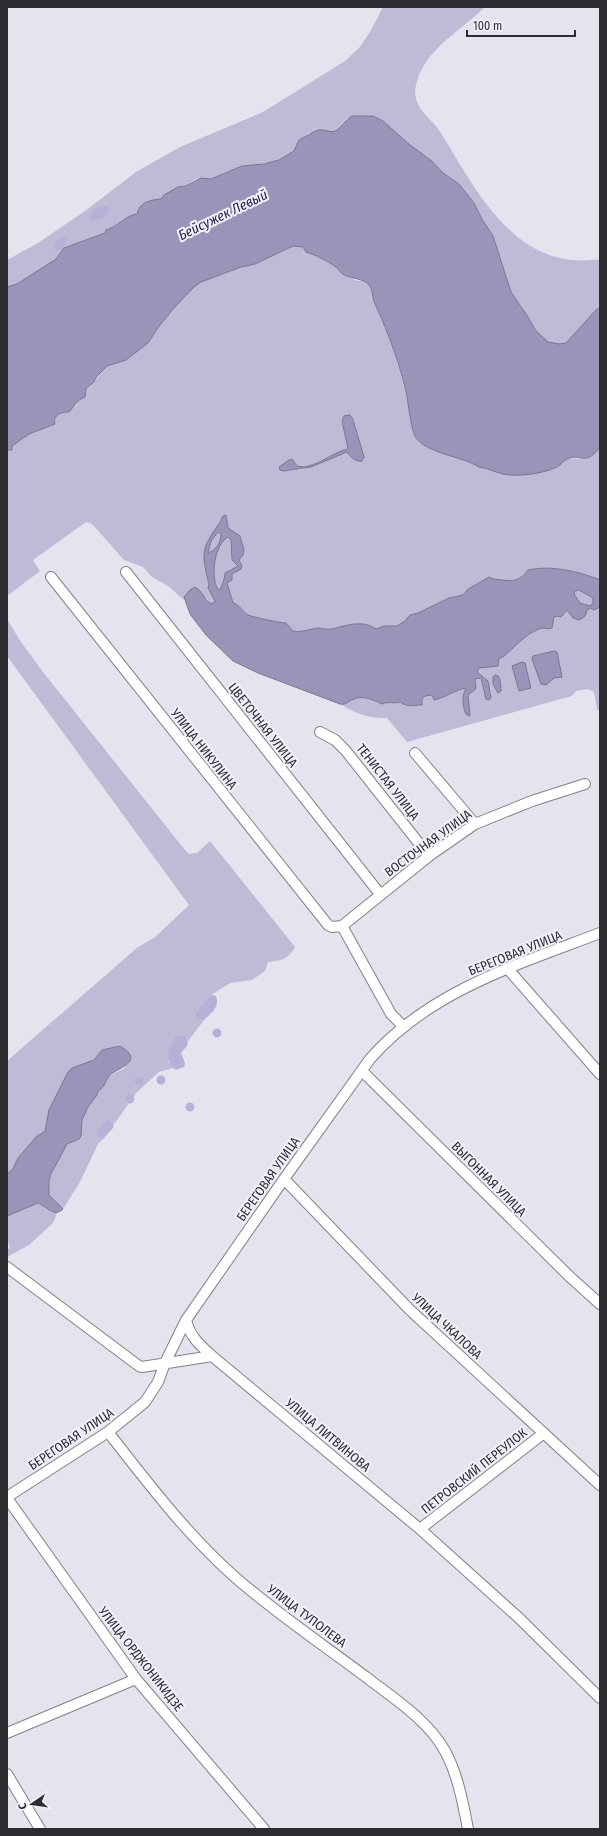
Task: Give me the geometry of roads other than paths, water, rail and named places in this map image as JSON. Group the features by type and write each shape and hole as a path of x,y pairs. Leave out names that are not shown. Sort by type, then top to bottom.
{"street":[{"name":"ЦВЕТОЧНАЯ УЛИЦА","path":"126,572 380,894"},
{"name":"УЛИЦА НИКУЛИНА","path":"51,577 328,925 332,927 342,926"},
{"name":"ТЕНИСТАЯ УЛИЦА","path":"320,732 335,740 346,751 429,856"},
{"path":"415,753 475,824"},
{"name":"ВОСТОЧНАЯ УЛИЦА","path":"342,926 429,856 475,824 532,800 585,784"},
{"path":"342,926 391,1014 404,1027"},
{"name":"БЕРЕГОВАЯ УЛИЦА","path":"7,1498 108,1432 145,1402 158,1382 165,1363 186,1320 284,1179 374,1054 404,1027 445,998 479,980 507,968 600,933"},
{"path":"507,968 600,1074"},
{"name":"ВЫГОННАЯ УЛИЦА","path":"362,1071 568,1276 600,1304"},
{"name":"УЛИЦА ЧКАЛОВА","path":"284,1179 410,1310 600,1485"},
{"path":"7,1267 142,1367 212,1356"},
{"name":"УЛИЦА ЛИТВИНОВА","path":"186,1320 188,1328 196,1341 212,1356 420,1529 514,1614 600,1698"},
{"name":"УЛИЦА ТУПОЛЕВА","path":"108,1432 180,1522 219,1562 260,1597 392,1697 436,1737 451,1764 461,1797 468,1829"},
{"name":"ПЕТРОВСКИЙ ПЕРЕУЛОК","path":"420,1529 544,1433"},
{"name":"УЛИЦА ОРДЖОНИКИДЗЕ","path":"7,1498 136,1679 264,1829"},
{"path":"7,1733 136,1679"},
{"path":"7,1774 40,1829"}],"water":[{"name":"Бейсужек Левый","path":"352,116 373,116 383,121 410,145 432,161 443,173 459,184 474,203 493,236 511,292 536,331 548,342 559,344 566,343 596,310 600,308 600,447 595,453 586,458 572,457 557,467 543,472 509,475 479,467 472,463 429,448 416,438 413,430 401,373 369,285 364,281 343,274 337,268 318,256 306,252 303,247 293,246 255,264 241,267 201,282 194,287 173,309 148,343 126,360 107,366 96,377 94,382 86,388 85,397 79,400 69,412 56,416 55,424 29,434 12,446 12,450 7,450 7,287 17,284 56,259 64,248 105,233 106,230 114,227 128,217 137,214 140,207 146,202 161,199 164,195 178,187 186,186 201,178 211,179 242,166 264,164 279,160 294,151 299,140 319,130 331,132 335,131"},
{"path":"350,415 353,419 364,457 362,461 355,460 347,452 311,467 283,471 280,470 279,467 292,459 297,466 303,467 348,449 342,421 344,416"},
{"path":"226,515 228,528 240,536 244,550 243,555 239,560 242,566 241,569 232,574 232,580 227,583 233,603 248,615 286,623 293,631 318,628 329,629 354,624 365,624 376,629 384,626 397,626 405,621 410,615 418,613 449,598 463,595 468,589 489,577 508,581 516,580 524,575 528,570 546,568 583,574 600,580 600,607 594,610 591,608 587,610 585,616 579,620 573,618 567,610 561,617 554,617 552,628 541,628 524,638 503,657 499,658 498,666 479,668 477,672 488,681 491,698 489,700 486,699 481,678 475,679 476,689 468,695 470,716 466,714 463,704 463,697 466,688 434,700 432,695 425,696 422,699 422,705 408,706 400,702 382,704 365,698 357,698 344,704 340,704 258,673 233,661 206,635 190,614 184,597 195,587 210,603 212,604 215,601 208,588 209,585 204,563 204,552 210,538 223,516","holes":["218,532 221,534 220,541 216,548 208,553 211,541","228,537 231,540 232,560 238,566 225,573 225,577 219,590 215,582 214,568 217,553 223,541","579,590 593,598 593,603 590,606 580,603 574,594 575,591"]},
{"path":"554,651 557,652 562,677 554,678 546,685 541,684 532,659 533,656"},
{"path":"522,662 525,663 531,688 519,691 512,666"},
{"path":"495,675 498,676 500,680 501,691 498,693 493,684 493,677"},
{"path":"120,1046 131,1056 130,1060 127,1064 109,1076 103,1087 98,1091 82,1120 81,1136 79,1139 67,1144 51,1174 49,1181 49,1195 63,1209 54,1212 38,1203 7,1216 7,1174 13,1169 18,1158 36,1137 45,1131 49,1110 68,1072 72,1068 94,1060 102,1050"}]}
